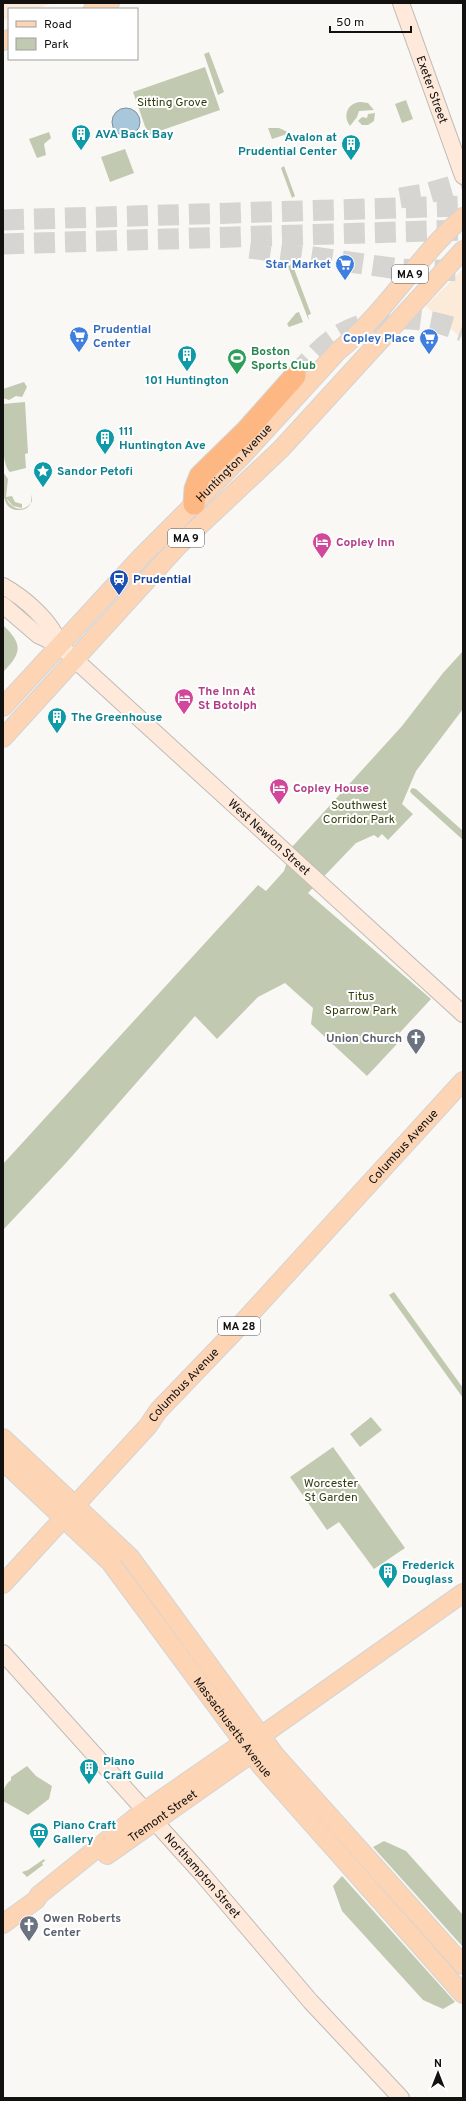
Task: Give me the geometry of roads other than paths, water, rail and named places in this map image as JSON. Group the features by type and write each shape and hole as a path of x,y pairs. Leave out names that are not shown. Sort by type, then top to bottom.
{"highway":[{"path":"194,504 195,489 200,476 247,430 295,376"}],"main road":[{"path":"96,8 110,3"},
{"name":"Exeter Street","path":"401,3 463,176"},
{"name":"Huntington Avenue","path":"3,707 59,644 141,557 242,456 327,362 355,338 433,248 463,217"},
{"name":"Huntington Avenue","path":"3,738 190,534 281,449 463,250"},
{"path":"3,586 20,598 49,624 56,633 59,644"},
{"path":"3,605 38,635 59,644"},
{"name":"West Newton Street","path":"59,644 463,1014"},
{"name":"Columbus Avenue","path":"3,1584 148,1426 158,1411 233,1333 463,1081"},
{"name":"Massachusetts Avenue","path":"3,1438 70,1511 116,1570 247,1748 327,1842 463,1994"},
{"name":"Massachusetts Avenue","path":"3,1461 130,1557 276,1755 463,1965"},
{"name":"Tremont Street","path":"3,1924 36,1900 41,1899 151,1816 247,1748 261,1736 463,1593"},
{"name":"Northampton Street","path":"3,1653 151,1816 311,2002 401,2098"}],"water":[{"path":"126,108 132,109 136,112 139,116 139,128 136,132 132,135 126,136 120,135 116,132 113,128 112,122 113,116 116,112 120,109"}],"tunnel":[{"path":"400,198 425,194 463,183"},
{"path":"3,220 463,206"},
{"path":"3,244 463,230"},
{"path":"250,248 399,269 463,271"},
{"path":"295,376 333,339 348,330 363,324 380,320 413,319 463,331"}],"place":[{"name":"AVA Back Bay","path":"81,151"},
{"name":"Avalon at Prudential Center","path":"351,161"},
{"name":"Star Market","path":"345,281"},
{"name":"Prudential Center","path":"79,353"},
{"name":"Copley Place","path":"429,355"},
{"name":"101 Huntington","path":"187,372"},
{"name":"Boston Sports Club","path":"237,375"},
{"name":"111 Huntington Ave","path":"105,455"},
{"name":"Sandor Petofi","path":"43,488"},
{"name":"Copley Inn","path":"322,559"},
{"name":"Prudential","path":"119,596"},
{"name":"The Inn At St Botolph","path":"184,715"},
{"name":"The Greenhouse","path":"57,734"},
{"name":"Copley House","path":"279,805"},
{"name":"Union Church","path":"416,1055"},
{"name":"Frederick Douglass","path":"388,1589"},
{"name":"Piano Craft Guild","path":"89,1785"},
{"name":"Piano Craft Gallery","path":"39,1849"},
{"name":"Owen Roberts Center","path":"29,1942"}],"park label":[{"name":"Sitting Grove","path":"172,102"},
{"name":"Southwest Corridor Park","path":"359,812"},
{"name":"Titus Sparrow Park","path":"361,1003"},
{"name":"Worcester St Garden","path":"331,1490"}]}
